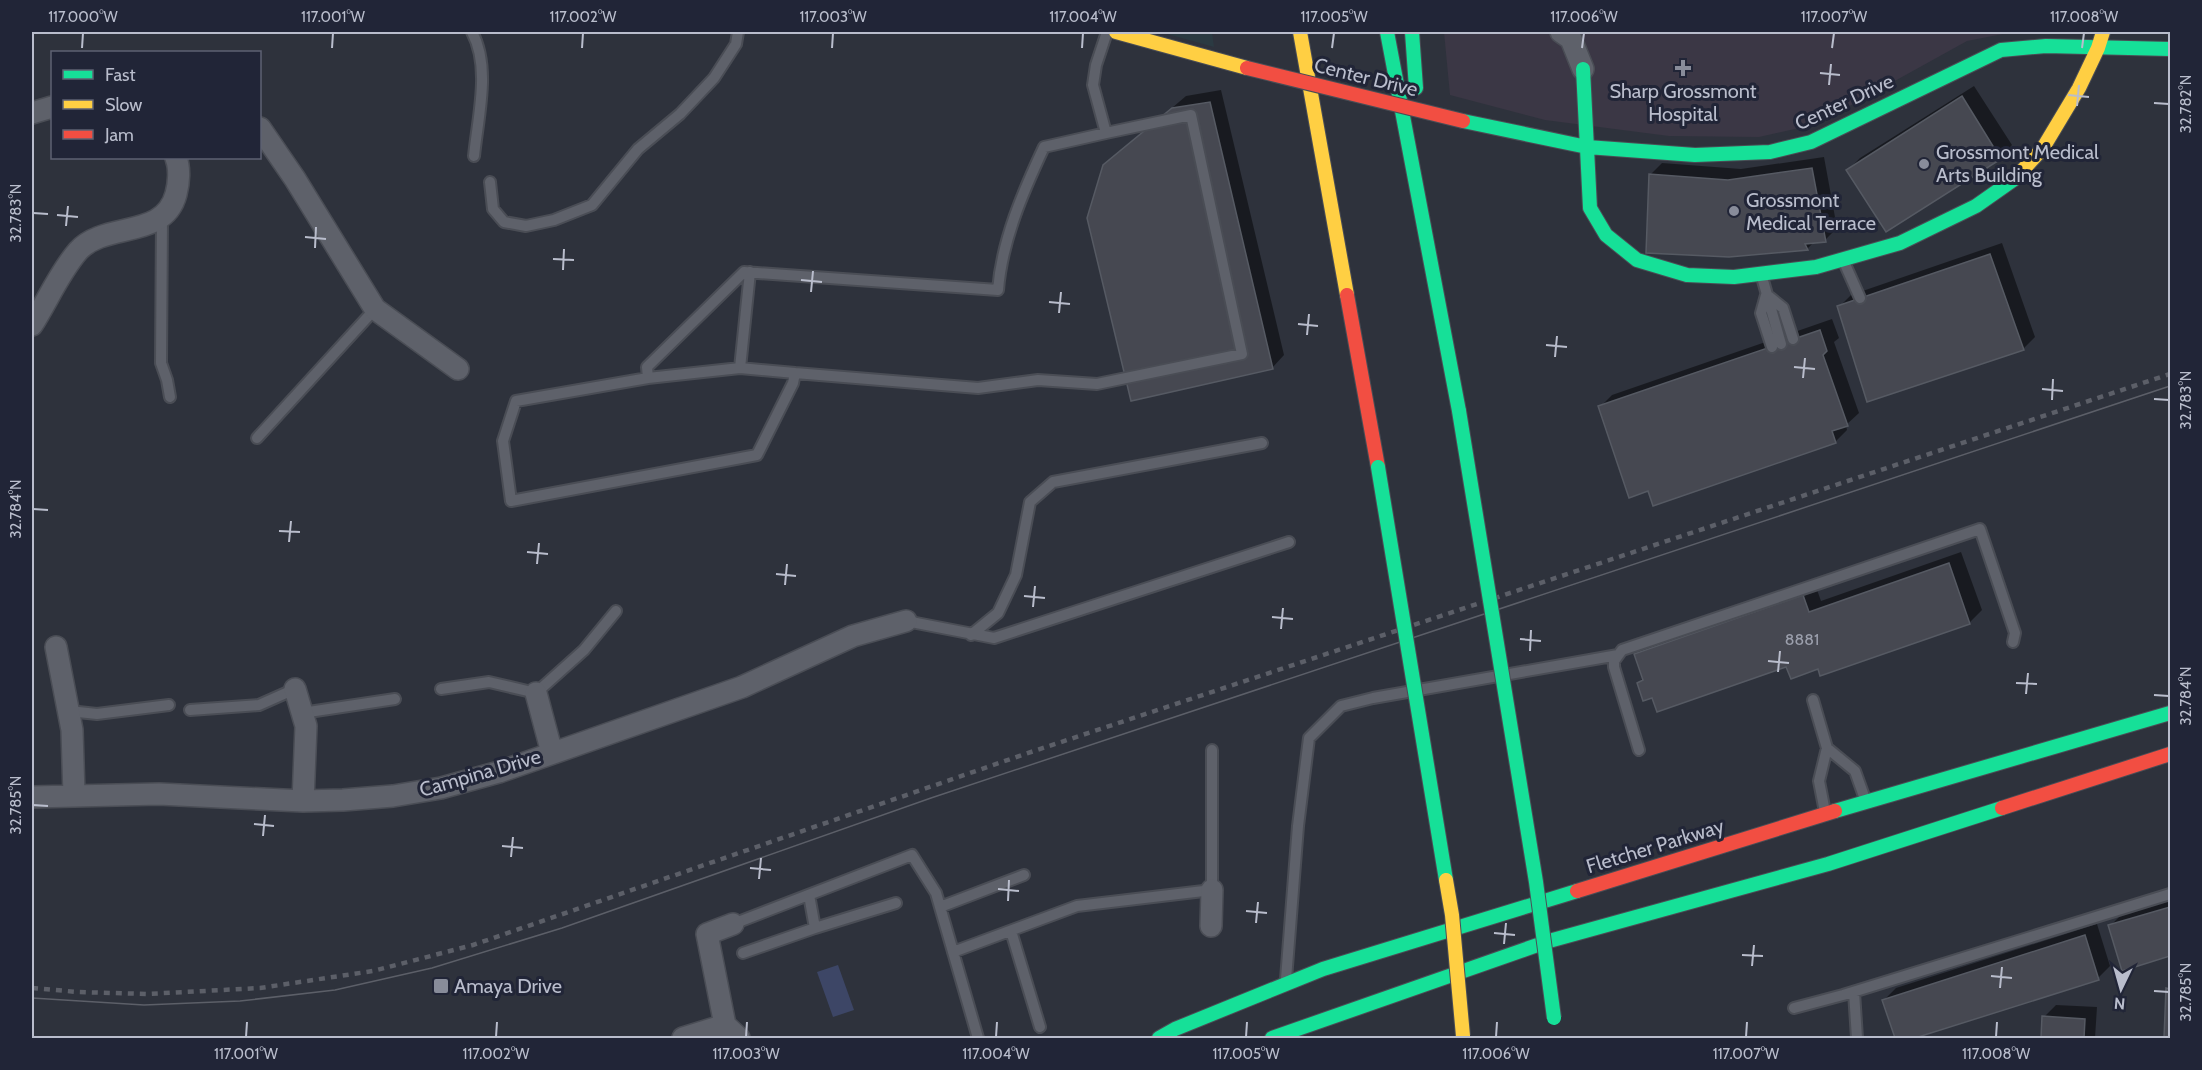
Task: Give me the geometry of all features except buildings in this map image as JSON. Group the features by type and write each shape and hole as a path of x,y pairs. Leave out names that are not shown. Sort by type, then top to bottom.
{"main road":[{"name":"Center Drive","path":"1116,32 1227,64 1463,121 1587,147 1695,155 1770,152 1811,142 2001,50 2046,46 2170,49"},
{"path":"1300,32 1378,467 1452,915 1463,1037"},
{"path":"1387,32 1459,411 1536,882 1555,1023"},
{"path":"1412,32 1425,231"},
{"path":"1583,69 1590,208 1606,235 1637,260 1687,274 1734,277 1816,267 1843,260 1900,243 1976,206 2013,180 2043,148 2079,88 2103,32"},
{"name":"Fletcher Parkway","path":"1159,1038 1175,1029 1323,969 1826,814 2170,713"},
{"path":"1272,1038 1549,941 1828,864 2170,754"}],"street":[{"path":"1561,32 1571,39 1583,69"},
{"path":"32,113 51,107"},
{"path":"261,129 295,179 375,309 458,369"},
{"path":"32,325 79,250 104,236 162,218 173,205 178,185 176,159"},
{"name":"Campina Drive","path":"32,797 159,794 303,801 373,798 441,788 499,772 742,687 853,636 906,621"},
{"path":"56,647 72,730 74,795"},
{"path":"295,689 306,726 303,801"},
{"path":"536,693 552,753"},
{"path":"1211,926 1212,890"},
{"path":"683,1038 732,1032 707,934 733,924"}],"lane":[{"path":"472,32 479,46 483,65 474,156"},
{"path":"490,182 493,209 504,222 526,226 554,220 592,204 638,149 680,114 714,78 736,44 738,32"},
{"path":"1106,134 1093,85 1096,65 1107,32"},
{"path":"648,378 647,367 744,272 998,290 999,272 1020,200 1044,147 1191,115 1242,354 1097,384 1038,380 978,388 740,368 648,378 516,401 503,441 511,501 757,455 793,383 795,373"},
{"path":"162,218 161,363 170,397"},
{"path":"1843,260 1860,298"},
{"path":"740,368 750,273"},
{"path":"1762,274 1766,295 1761,313 1777,345"},
{"path":"1766,295 1783,308 1793,339"},
{"path":"257,438 375,309"},
{"path":"970,635 998,613 1016,575 1030,502 1053,482 1262,443"},
{"path":"1639,750 1614,667 1622,650 1980,529 2015,633 2013,642"},
{"path":"906,621 994,638 1289,542"},
{"path":"441,689 489,682 536,693 584,650 616,611"},
{"path":"1285,985 1298,826 1309,738 1341,706 1373,698 1618,655"},
{"path":"190,710 259,705 295,689"},
{"path":"302,713 395,699"},
{"path":"1813,700 1827,748 1819,781 1826,814"},
{"path":"69,711 96,714 169,705"},
{"path":"1827,748 1855,771 1866,802"},
{"path":"953,952 1077,906 1212,890 1212,750"},
{"path":"733,924 912,855 936,893 978,1038"},
{"path":"940,907 1024,875"},
{"path":"1794,1008 1854,992 2170,894"},
{"path":"809,895 815,928"},
{"path":"743,953 896,903"},
{"path":"1011,931 1040,1027"},
{"path":"1854,992 1857,1038"}],"shaded area":[{"path":"1160,32 1212,32 1214,47"},
{"name":"Sharp Grossmont Hospital","path":"1444,32 2013,32 1967,41 1817,124 1759,137 1669,136 1545,120 1450,95"}],"water":[{"path":"838,965 854,1010 833,1017 817,972"}],"tram line":[{"path":"32,998 144,1005 240,1001 335,990 432,968 562,928 931,798 2170,386"}],"railway":[{"path":"32,988 147,994 260,988 373,971 473,945 1025,754 2170,374"}],"traffic: fast":[{"path":"1387,32 1459,411"},
{"path":"1412,32 1416,88"},
{"path":"1463,121 1587,147 1695,155 1770,152 1811,142 2001,50 2046,46 2170,49"},
{"path":"1583,69 1590,208 1606,235 1637,260 1687,275 1734,277 1816,267 1900,243 1976,206 2021,172"},
{"path":"1459,411 1536,882 1554,1018"},
{"path":"1378,467 1446,880"},
{"path":"1835,811 2170,713"},
{"path":"1272,1038 1549,941 1828,864 2002,808"},
{"path":"1159,1038 1175,1029 1323,969 1577,891"}],"traffic: slow":[{"path":"1116,32 1247,68"},
{"path":"1300,32 1347,295"},
{"path":"2021,172 2043,148 2079,88 2103,32"},
{"path":"1446,880 1452,915 1463,1036"}],"traffic: jam":[{"path":"1247,68 1463,121"},
{"path":"1347,295 1378,467"},
{"path":"2002,808 2170,754"},
{"path":"1577,891 1835,811"}],"place":[{"name":"Sharp Grossmont Hospital","path":"1683,68"},
{"name":"Grossmont Medical Arts Building","path":"1924,164"},
{"name":"Grossmont Medical Terrace","path":"1734,211"},
{"name":"Amaya Drive","path":"441,986"}]}
